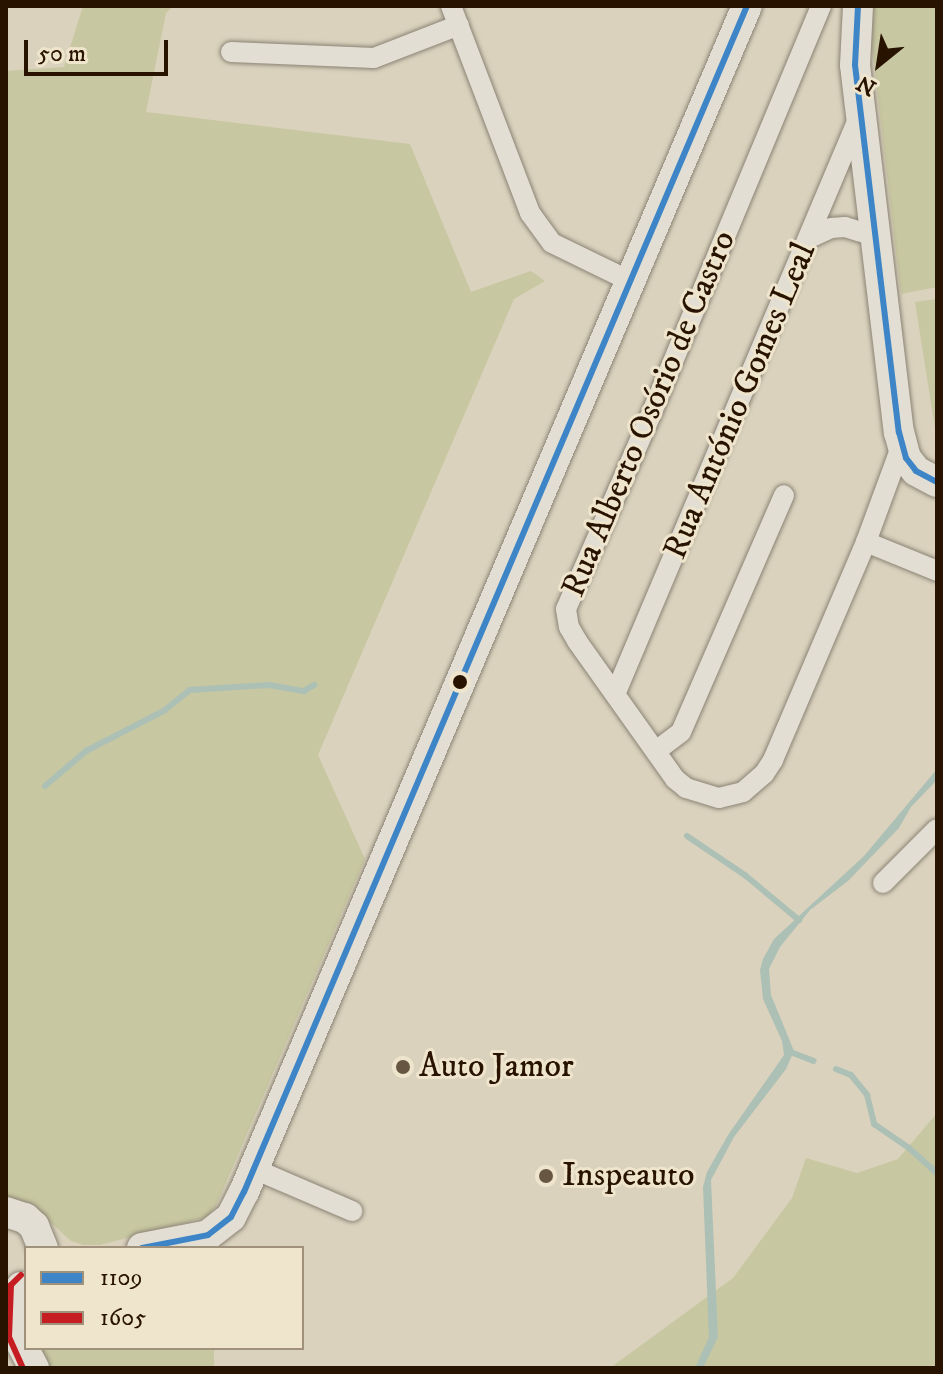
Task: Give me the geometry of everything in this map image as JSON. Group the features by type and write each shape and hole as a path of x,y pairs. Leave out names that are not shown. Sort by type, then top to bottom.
{"street":[{"path":"152,1246 208,1235 231,1217 747,6"},
{"name":"Rua Alberto Osório de Castro","path":"821,6 653,410 570,596 566,617 569,627 675,779 696,792 719,798 743,792 755,784 773,760 866,542 902,444"},
{"path":"858,6 853,40 902,444 916,471 937,482"},
{"path":"231,52 374,58 455,16 530,213 552,243 630,281"},
{"name":"Rua António Gomes Leal","path":"616,692 862,109"},
{"path":"809,238 831,228 845,227 878,237"},
{"path":"656,751 681,732 784,495"},
{"path":"866,542 937,571"},
{"path":"883,883 937,829"},
{"path":"254,1169 352,1211"},
{"path":"6,1212 25,1218 48,1244"},
{"path":"18,1287 13,1326 24,1348"},
{"path":"25,1350 34,1368"}],"green space":[{"path":"83,6 173,6 166,13 146,112 410,144 471,292 531,271 545,281 514,299 318,755 365,859 216,1206 207,1217 100,1245 71,1241 35,1208 6,1195 6,71 64,67"},
{"path":"874,6 937,6 937,287 901,294 870,29"},
{"path":"937,299 937,441 915,302"},
{"path":"937,1113 937,1368 610,1368 733,1278 792,1198 806,1158 857,1173 898,1159"},
{"path":"41,1350 214,1350 214,1368 41,1368"}],"shaded area":[{"path":"937,769 937,780 911,807 899,828 848,881 810,910 780,947 769,969 771,995 794,1051 786,1069 734,1137 711,1180 718,1337 703,1368 695,1368 709,1337 703,1187 707,1172 728,1135 784,1055 782,1041 763,999 760,970 763,959 774,939 864,856"}],"waterway":[{"path":"45,786 86,751 165,710 190,690 269,685 304,691 314,685"},
{"path":"687,836 746,876 799,920"},
{"path":"793,1053 814,1061"},
{"path":"836,1069 851,1075 867,1095 874,1124 909,1148 937,1173"}],"transit line":[{"name":"1109","path":"152,1246 208,1235 231,1217 244,1192 747,6"},
{"name":"1109","path":"858,6 855,65 899,432 906,458 916,471 937,482"},
{"name":"1605","path":"21,1275 11,1285 9,1337 23,1368"}],"place":[{"name":"Auto Jamor","path":"403,1067"},
{"name":"Inspeauto","path":"546,1176"}]}
